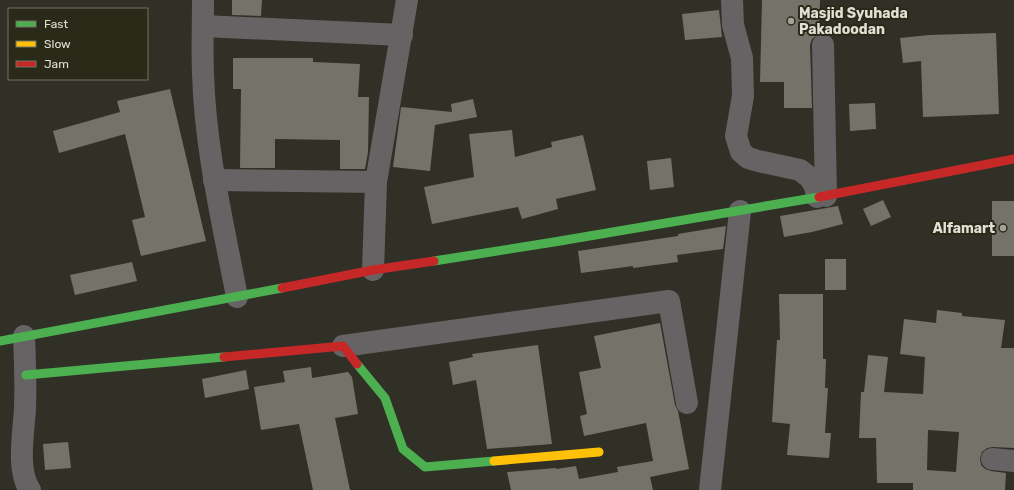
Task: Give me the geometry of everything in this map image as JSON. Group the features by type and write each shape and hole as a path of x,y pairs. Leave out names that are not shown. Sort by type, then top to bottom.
{"street":[{"path":"203,0 202,74 214,180 237,297"},
{"path":"373,270 376,182 407,0"},
{"path":"732,0 733,25 742,58 743,96 736,136 741,152 748,158 758,162 800,170 809,177 822,197"},
{"path":"202,26 402,35"},
{"path":"822,197 823,45"},
{"path":"0,341 373,270 822,197 1014,159"},
{"path":"214,180 376,182"},
{"path":"710,490 740,211"},
{"path":"26,375 343,346 669,301 687,403"},
{"path":"24,336 26,375 22,463 26,485 30,490"},
{"path":"343,346 385,398 403,450 425,467 599,452"},
{"path":"992,459 1014,461"}],"building":[{"path":"232,0 262,0 261,16 232,15"},
{"path":"762,0 820,0 819,34 812,39 810,45 812,108 784,108 784,82 760,82"},
{"path":"719,10 722,37 685,40 682,14"},
{"path":"996,33 999,114 923,117 921,61 903,63 900,38 929,35"},
{"path":"233,58 313,58 313,62 360,64 358,97 369,97 368,152 365,169 340,169 340,140 275,139 275,168 240,168 241,89 233,89"},
{"path":"170,89 206,241 141,256 132,220 145,217 125,134 59,153 53,131 120,112 117,101"},
{"path":"473,99 477,117 435,125 430,171 393,167 401,107 452,112 451,104"},
{"path":"875,103 876,129 850,131 849,104"},
{"path":"512,130 515,157 552,147 551,142 583,135 596,190 556,199 558,209 522,219 518,207 432,224 424,187 474,177 469,134"},
{"path":"671,158 674,187 650,190 647,161"},
{"path":"883,200 891,217 871,226 863,209"},
{"name":"Alfamart","path":"992,201 1014,201 1014,256 992,256"},
{"path":"838,206 843,224 784,237 780,216"},
{"path":"726,226 723,249 677,255 678,262 581,273 578,251 678,236 678,234"},
{"path":"825,259 846,259 846,290 825,290"},
{"path":"132,262 137,281 75,295 70,275"},
{"path":"779,294 823,294 823,359 826,359 825,388 828,388 825,433 831,433 829,458 787,455 790,424 772,422 777,340 780,340"},
{"path":"937,310 962,313 962,316 1005,320 1001,348 1014,348 1014,448 987,448 982,452 980,458 981,465 985,469 1006,473 1005,490 913,490 913,483 877,483 876,438 859,438 861,392 864,392 868,355 888,357 884,392 923,394 925,357 900,354 904,319 936,323","holes":["928,430 959,432 956,472 927,470"]},
{"path":"660,323 675,405 678,411 689,469 650,477 653,490 511,490 507,472 556,469 576,466 579,479 618,472 617,467 653,461 646,423 584,436 580,416 587,414 579,372 601,368 594,336"},
{"path":"538,345 552,444 487,449 476,380 453,385 449,362 473,357 472,354"},
{"path":"311,367 312,378 348,372 352,377 358,414 335,418 350,490 313,490 299,424 261,430 254,387 285,382 283,371"},
{"path":"246,370 249,389 205,398 202,379"},
{"path":"68,442 71,468 45,470 43,444"}],"traffic: fast":[{"path":"434,261 819,197"},
{"path":"0,341 282,288"},
{"path":"26,375 224,357"},
{"path":"357,364 385,398 403,449 425,467 494,461"}],"traffic: slow":[{"path":"494,461 599,452"}],"traffic: jam":[{"path":"819,197 1014,159"},
{"path":"282,288 373,270 434,261"},
{"path":"224,357 343,346 357,364"}],"place":[{"name":"Masjid Syuhada Pakadoodan","path":"791,21"},
{"name":"Alfamart","path":"1003,228"}]}
